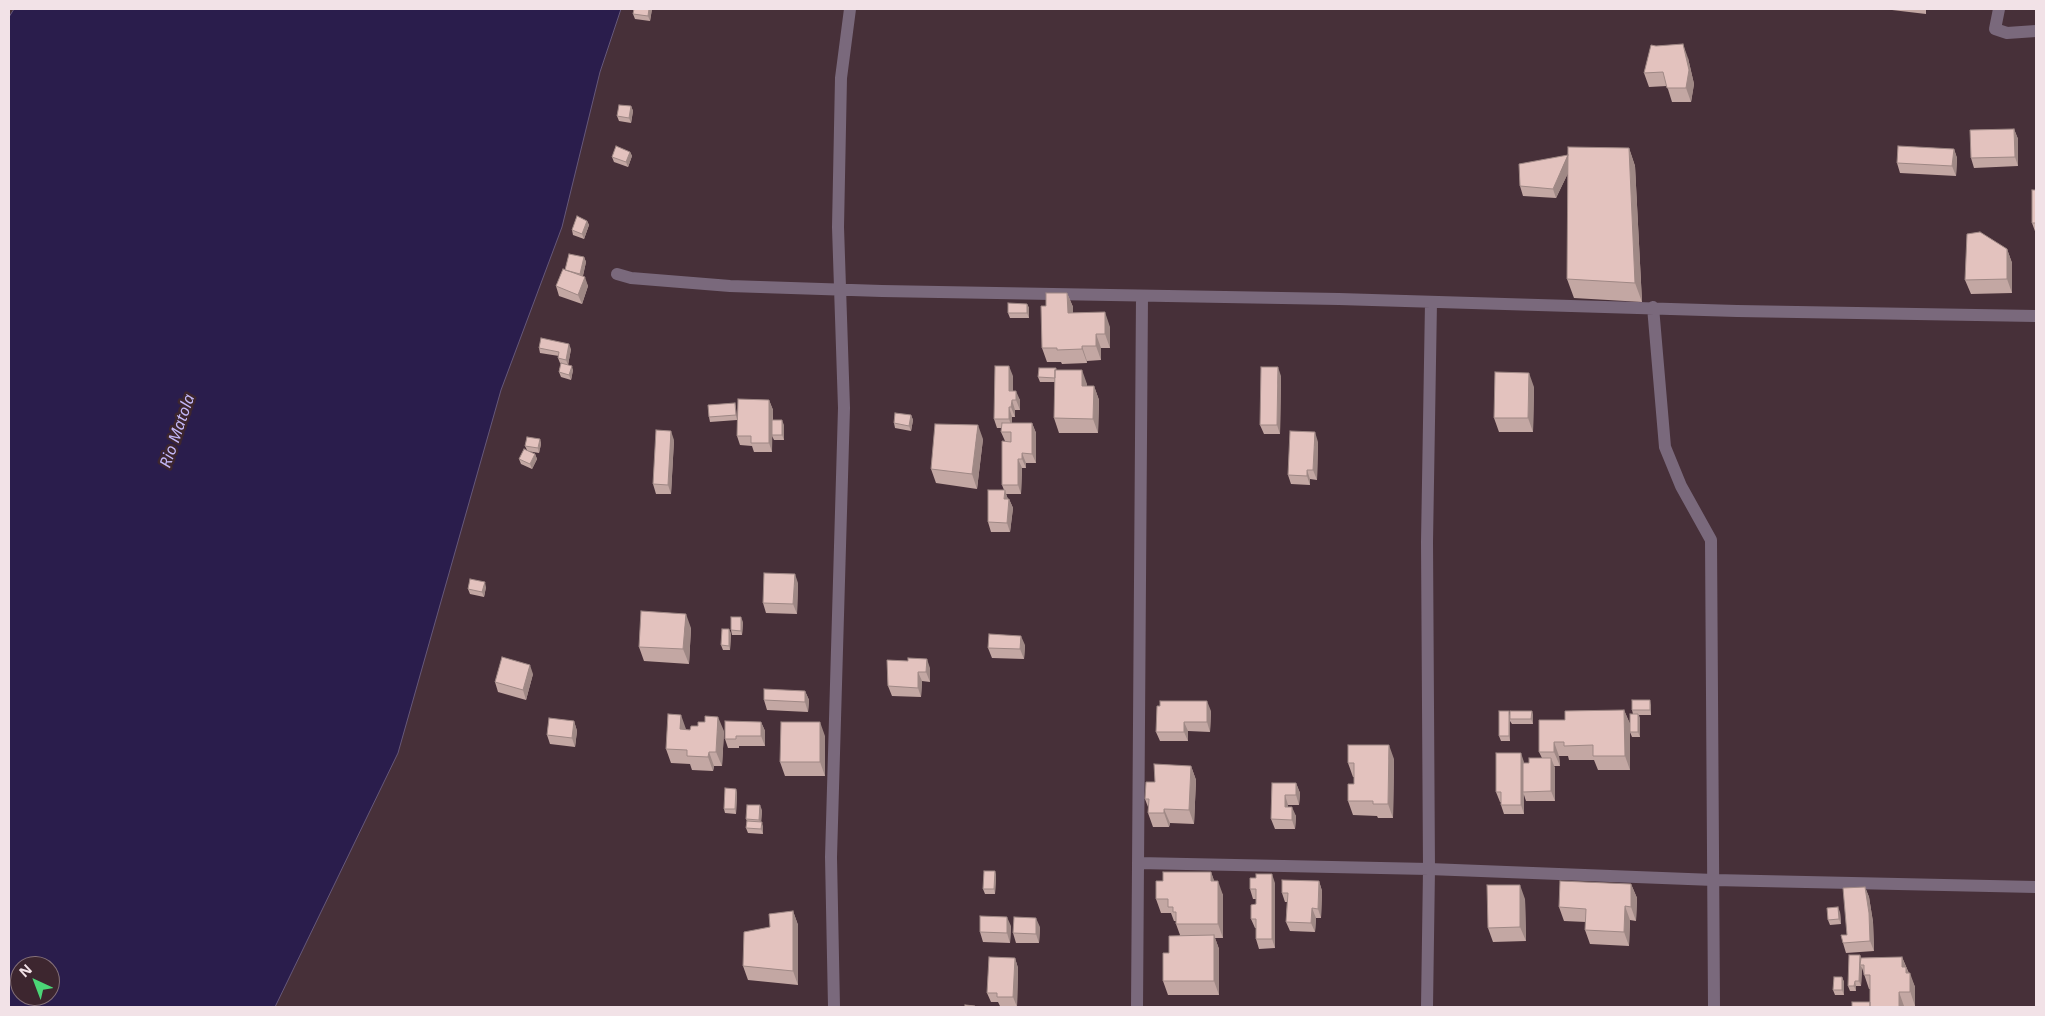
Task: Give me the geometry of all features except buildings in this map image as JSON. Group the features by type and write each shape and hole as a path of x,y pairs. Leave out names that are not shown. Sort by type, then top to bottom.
{"street":[{"path":"834,1007 832,857 844,408 838,227 841,78 850,9"},
{"path":"1999,9 1995,30 2006,33 2036,31"},
{"path":"617,274 631,278 730,286 1737,311 2036,316"},
{"path":"1137,1007 1142,296"},
{"path":"1427,1007 1429,868 1427,542 1431,302"},
{"path":"1653,308 1666,447 1681,486 1711,540 1714,1007"},
{"path":"1138,863 1429,868 1714,880 2036,887"}],"water":[{"name":"Rio Matola","path":"14,9 621,9 600,72 562,227 501,390 398,753 275,1007 9,1007 9,17"}]}
